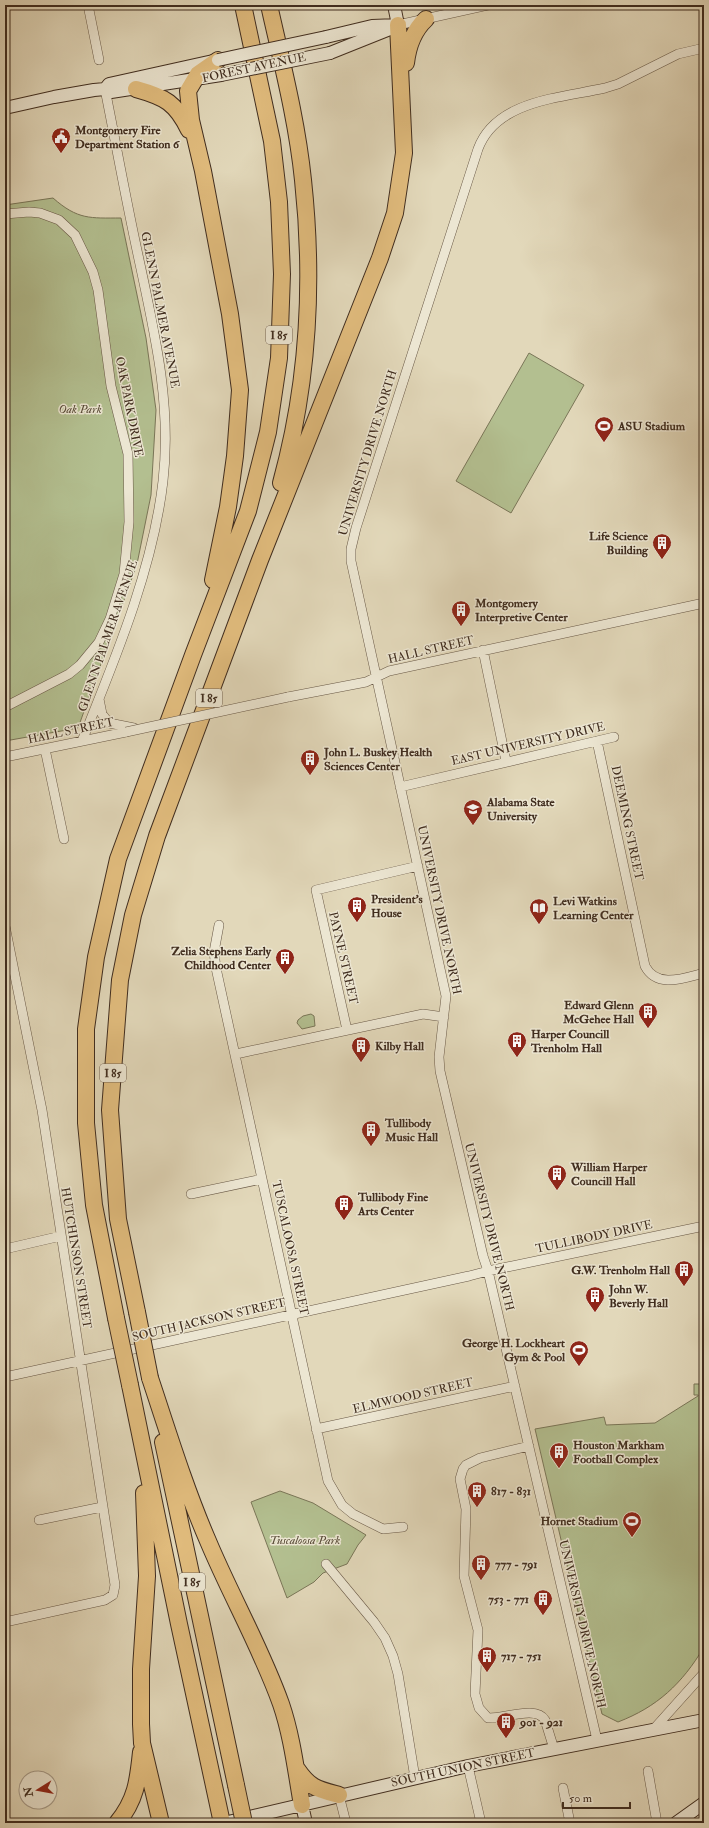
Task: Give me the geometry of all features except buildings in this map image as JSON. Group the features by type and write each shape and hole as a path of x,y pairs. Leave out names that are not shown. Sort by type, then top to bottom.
{"highway":[{"name":"I 85","path":"223,1823 140,1433 94,1205 86,1123 86,1029 96,957 118,859 248,510 268,432 279,358 282,274 279,202 272,141 243,5"},
{"name":"I 85","path":"244,1823 118,1219 110,1110 120,980 133,915 157,836 260,560 288,458 303,377 308,308 308,240 303,179 293,112 269,5"},
{"path":"402,94 408,50 413,35 426,19"},
{"path":"260,560 380,258 396,213 404,153 398,25"},
{"path":"193,655 214,577 228,507 235,456 240,390 230,314 188,101 188,91 198,74 220,68"},
{"path":"136,89 169,101 186,124 197,145"},
{"path":"150,1378 195,1511 273,1683 288,1729 302,1805"},
{"path":"117,1823 132,1802 137,1787 142,1743 140,1703 147,1576 140,1433"},
{"path":"142,1743 161,1823"},
{"path":"295,1766 306,1781 316,1788 339,1795"}],"street":[{"path":"88,5 100,60"},
{"path":"394,5 398,25"},
{"name":"FOREST AVENUE","path":"220,68 326,37 372,26 398,25 488,5"},
{"name":"FOREST AVENUE","path":"106,89 109,84 330,53 390,30 398,25"},
{"name":"UNIVERSITY DRIVE NORTH","path":"598,1740 440,1071 439,1057 446,996 351,561 351,549 356,528 478,149 496,121 522,106 618,84 678,54 704,48"},
{"name":"FOREST AVENUE","path":"5,108 54,97 106,89 111,92 193,81"},
{"name":"GLENN PALMER AVENUE","path":"82,741 99,699 144,574 156,529 163,480 166,424 164,388 157,347 106,89"},
{"name":"OAK PARK DRIVE","path":"5,214 29,212 40,213 59,220 75,235 93,272 98,290 111,386 128,454 129,522 124,574 110,619 99,642 80,665 69,674 5,707"},
{"name":"HALL STREET","path":"5,757 366,682 389,671 704,603"},
{"path":"483,650 506,761"},
{"name":"HALL STREET","path":"99,699 102,714 109,723 141,728"},
{"name":"EAST UNIVERSITY DRIVE","path":"400,787 506,761 614,737"},
{"name":"DEEMING STREET","path":"597,741 644,962 647,970 655,977 671,981 704,973"},
{"path":"45,749 64,839"},
{"name":"PAYNE STREET","path":"347,1030 316,890 418,866"},
{"name":"TUSCALOOSA STREET","path":"219,925 214,952 215,960 328,1481 342,1505 353,1514 383,1529 403,1527"},
{"name":"HUTCHINSON STREET","path":"5,926 9,961 42,1110 114,1585 113,1595 106,1600 5,1622"},
{"path":"236,1054 423,1014 444,1017"},
{"path":"191,1194 262,1179"},
{"name":"TULLIBODY DRIVE","path":"488,1271 704,1226"},
{"path":"5,1249 61,1236"},
{"name":"SOUTH JACKSON STREET","path":"5,1376 80,1361 488,1271"},
{"name":"ELMWOOD STREET","path":"316,1430 515,1386"},
{"path":"529,1446 472,1460 463,1469 460,1479 466,1509 464,1576 478,1630 475,1694 479,1708 488,1718 496,1718 527,1712 537,1713 543,1716 554,1749"},
{"path":"39,1520 102,1507"},
{"path":"326,1564 374,1622 385,1638 393,1656 398,1674 416,1778"},
{"path":"652,1732 704,1673"},
{"name":"SOUTH UNION STREET","path":"223,1823 468,1766 598,1740 652,1732 704,1720"},
{"path":"468,1766 481,1823"},
{"path":"648,1771 657,1823"},
{"path":"563,1788 570,1823"},
{"path":"339,1795 346,1823"},
{"path":"676,1823 704,1803"},
{"path":"302,1805 306,1823"}],"green space":[{"name":"Oak Park","path":"53,198 77,214 101,218 121,218 146,338 156,410 151,495 137,564 78,728 5,741 5,205"},
{"path":"529,353 584,385 511,513 456,481"},
{"path":"311,1014 314,1016 315,1026 302,1029 297,1023 298,1020 303,1016"},
{"name":"Hornet Stadium","path":"694,1384 703,1384 704,1392 704,1647 687,1672 667,1693 645,1709 618,1722 602,1714 535,1429 604,1417 606,1425 655,1423 698,1396 694,1395"},
{"name":"Tuscaloosa Park","path":"280,1491 313,1503 366,1535 358,1545 347,1564 323,1573 314,1582 287,1598 251,1502"}],"place":[{"name":"Montgomery Fire Department Station 6","path":"61,154"},
{"name":"ASU Stadium","path":"604,443"},
{"name":"Life Science Building","path":"662,560"},
{"name":"Montgomery Interpretive Center","path":"461,627"},
{"name":"John L. Buskey Health Sciences Center","path":"310,776"},
{"name":"Alabama State University","path":"473,826"},
{"name":"President's House","path":"357,923"},
{"name":"Levi Watkins Learning Center","path":"539,925"},
{"name":"Zelia Stephens Early Childhood Center","path":"285,975"},
{"name":"Edward Glenn McGehee Hall","path":"648,1029"},
{"name":"Harper Councill Trenholm Hall","path":"517,1058"},
{"name":"Kilby Hall","path":"361,1063"},
{"name":"Tullibody Music Hall","path":"371,1147"},
{"name":"William Harper Councill Hall","path":"557,1191"},
{"name":"Tullibody Fine Arts Center","path":"344,1221"},
{"name":"G.W. Trenholm Hall","path":"684,1287"},
{"name":"John W. Beverly Hall","path":"595,1313"},
{"name":"George H. Lockheart Gym & Pool","path":"579,1367"},
{"name":"Houston Markham Football Complex","path":"559,1469"},
{"name":"817 - 831","path":"477,1508"},
{"name":"Hornet Stadium","path":"632,1538"},
{"name":"777 - 791","path":"481,1581"},
{"name":"753 - 771","path":"543,1616"},
{"name":"717 - 751","path":"487,1673"},
{"name":"901 - 921","path":"506,1739"}]}
